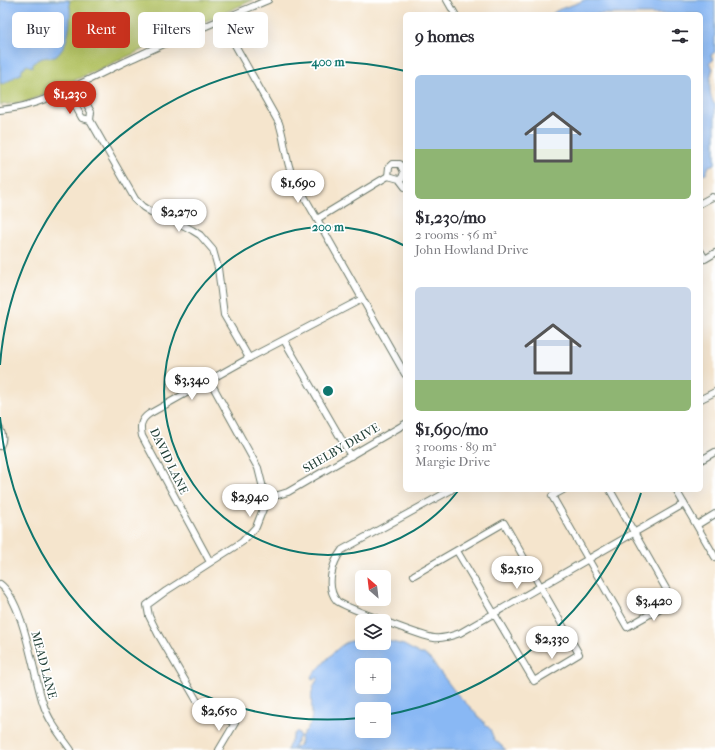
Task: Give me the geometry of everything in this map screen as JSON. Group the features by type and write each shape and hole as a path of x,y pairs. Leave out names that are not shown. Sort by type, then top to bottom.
{"street":[{"path":"240,12 268,0"},
{"path":"447,0 454,12"},
{"path":"0,110 28,104 76,85 142,53 213,23"},
{"path":"237,48 279,123 283,133 286,159 292,175 403,371"},
{"path":"76,85 91,112 90,120 135,199 143,207 164,220 175,221 200,235 213,250 218,263 224,315 248,358"},
{"path":"66,89 82,118 90,120"},
{"path":"388,176 389,167 392,164 400,164 403,170"},
{"path":"317,219 388,176 395,177 403,184"},
{"path":"703,202 712,197 715,198"},
{"path":"703,256 705,259 715,253"},
{"name":"DAVID LANE","path":"210,562 142,436 141,425 145,416 210,381 248,358 362,299"},
{"path":"284,340 351,456"},
{"path":"210,381 258,468 265,496 256,527 242,542 150,602 147,607 149,616 158,634 198,701 212,713 235,723 219,750"},
{"path":"703,398 715,392"},
{"name":"SHELBY DRIVE","path":"265,496 275,496 288,492 403,425"},
{"path":"0,429 3,435 0,446"},
{"path":"703,459 715,452"},
{"path":"447,492 342,550 332,567 331,589 338,601 414,632 434,638 450,637 460,633 684,504"},
{"path":"559,492 552,496 627,627 673,600 611,492"},
{"path":"677,492 715,557"},
{"path":"697,525 715,514"},
{"path":"414,575 504,523 579,654 534,681 457,551"},
{"name":"MEAD LANE","path":"0,584 6,590 20,620 30,648 43,704 56,729 71,750"}],"green space":[{"path":"0,0 253,0 226,12 213,12 213,18 205,22 205,12 138,12 138,48 146,48 26,102 0,105"}],"water":[{"path":"0,0 69,0 70,22 67,39 64,46 64,12 12,12 12,48 63,48 55,57 38,59 32,67 27,65 22,69 21,74 4,84 0,83"},
{"path":"584,0 715,0 715,52 711,55 713,60 709,64 713,68 710,92 715,105 715,164 709,166 706,174 703,175 703,12 555,12"},
{"path":"351,641 355,641 355,650 391,650 391,642 404,645 420,654 424,654 431,660 456,693 490,729 494,739 506,750 287,750 294,734 297,731 300,736 293,749 299,746 301,737 310,723 312,715 312,694 318,679 317,677 312,679 311,676 340,646"}]}
